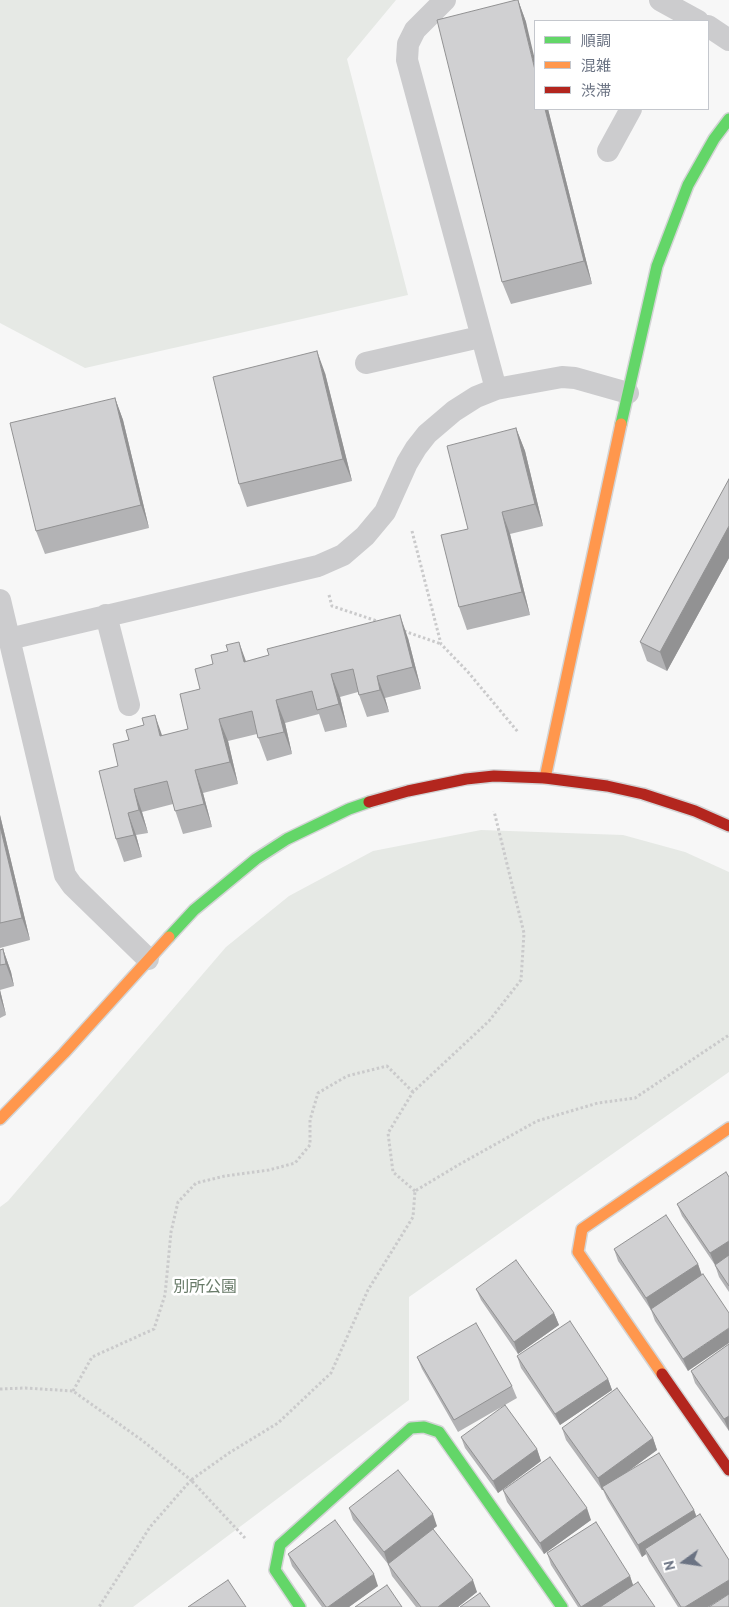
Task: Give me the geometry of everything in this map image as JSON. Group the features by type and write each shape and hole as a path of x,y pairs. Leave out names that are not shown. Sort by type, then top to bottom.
{"street":[{"path":"545,778 657,266 688,185 714,139 729,119"},
{"path":"0,1118 64,1053 194,910 256,859 288,839 349,809 408,790 466,779 494,776 545,778 607,786 643,794 695,811 729,826"},
{"path":"729,1128 582,1229 578,1252 729,1470"},
{"path":"300,1607 275,1570 280,1545 410,1428 424,1427 439,1432 562,1607"}],"lane":[{"path":"444,0 415,30 408,44 407,60 480,337 496,389"},
{"path":"660,0 686,18"},
{"path":"709,27 729,40"},
{"path":"608,151 630,110"},
{"path":"366,362 480,337"},
{"path":"7,646 106,615 318,566 342,555 364,536 385,512 407,463 427,434 454,411 496,389 562,377 575,378 628,393"},
{"path":"0,600 7,646 65,875 72,886 148,959"},
{"path":"106,615 129,705"}],"path":[{"path":"411,529 441,644"},
{"path":"329,593 332,606 387,625"},
{"path":"396,628 441,644 468,672 518,733"},
{"path":"415,1191 393,1172 388,1134 413,1092 489,1020 521,980 524,933 494,811"},
{"path":"415,1191 537,1121 598,1103 635,1098 729,1035"},
{"path":"73,1391 92,1357 154,1329 165,1295 171,1232 178,1202 196,1183 225,1176 269,1170 295,1163 310,1145 310,1120 318,1093 347,1076 387,1066 413,1092"},
{"path":"99,1607 150,1527 191,1480 229,1453 278,1423 331,1373 368,1290 413,1217 415,1191"},
{"path":"0,1389 25,1388 73,1391 143,1441 191,1480 275,1570"}],"green space":[{"path":"0,0 396,0 347,59 408,295 85,368 0,323"},
{"name":"別所公園","path":"481,830 623,835 685,852 729,872 729,1072 409,1297 409,1400 133,1607 0,1607 0,1207 8,1201 226,947 289,896 373,851"}],"building":[{"path":"518,0 534,66 534,110 545,110 584,261 502,282 437,20"},
{"path":"317,351 343,459 239,484 213,377"},
{"path":"115,398 141,505 36,531 10,423"},
{"path":"516,428 535,504 502,512 522,592 459,607 441,535 468,529 447,446"},
{"path":"729,479 729,526 660,652 640,642"},
{"path":"400,615 413,667 377,676 380,690 359,695 353,669 331,674 339,704 317,710 312,691 276,700 284,732 258,738 252,711 219,719 230,762 195,770 204,804 175,811 167,781 134,789 139,810 128,813 134,835 116,839 99,771 118,766 113,744 129,740 126,730 144,725 142,718 155,715 160,736 188,729 180,694 200,689 195,669 213,664 211,655 228,651 226,645 239,642 244,662 269,655 267,649"},
{"path":"0,826 22,918 0,923"},
{"path":"3,949 6,964 0,965 0,950"},
{"path":"726,1172 729,1177 729,1241 710,1253 677,1204"},
{"path":"666,1215 698,1264 646,1298 614,1249"},
{"path":"729,1255 729,1286 715,1265"},
{"path":"516,1260 554,1313 514,1342 476,1289"},
{"path":"703,1274 729,1313 729,1328 683,1359 651,1309"},
{"path":"570,1321 608,1379 555,1414 517,1356"},
{"path":"476,1323 512,1386 454,1420 417,1357"},
{"path":"729,1344 729,1416 724,1419 691,1371"},
{"path":"617,1388 653,1438 598,1478 562,1428"},
{"path":"505,1405 537,1449 493,1481 461,1437"},
{"path":"659,1453 694,1510 638,1545 602,1487"},
{"path":"550,1457 587,1508 540,1543 503,1490"},
{"path":"398,1470 433,1514 384,1552 349,1508"},
{"path":"700,1514 729,1560 729,1580 685,1607 681,1607 645,1549"},
{"path":"335,1520 374,1574 326,1607 288,1554"},
{"path":"596,1522 630,1576 581,1607 547,1553"},
{"path":"433,1529 473,1580 438,1607 421,1607 388,1564"},
{"path":"228,1580 246,1607 188,1607"},
{"path":"638,1582 655,1607 600,1607"},
{"path":"387,1585 402,1607 355,1607"},
{"path":"480,1593 490,1607 460,1607"},
{"path":"729,1594 729,1607 709,1607"}],"traffic: fast":[{"path":"621,424 657,266 688,185 714,139 729,119"},
{"path":"169,937 194,910 256,859 287,839 349,809 369,802"},
{"path":"300,1607 275,1570 280,1545 411,1428 424,1427 439,1432 562,1607"}],"traffic: slow":[{"path":"545,778 621,424"},
{"path":"0,1119 64,1053 169,937"},
{"path":"662,1374 578,1252 582,1229 729,1128"}],"traffic: jam":[{"path":"369,802 408,791 466,779 494,776 545,778 607,786 643,794 695,811 729,826"},
{"path":"662,1374 729,1470"}]}
